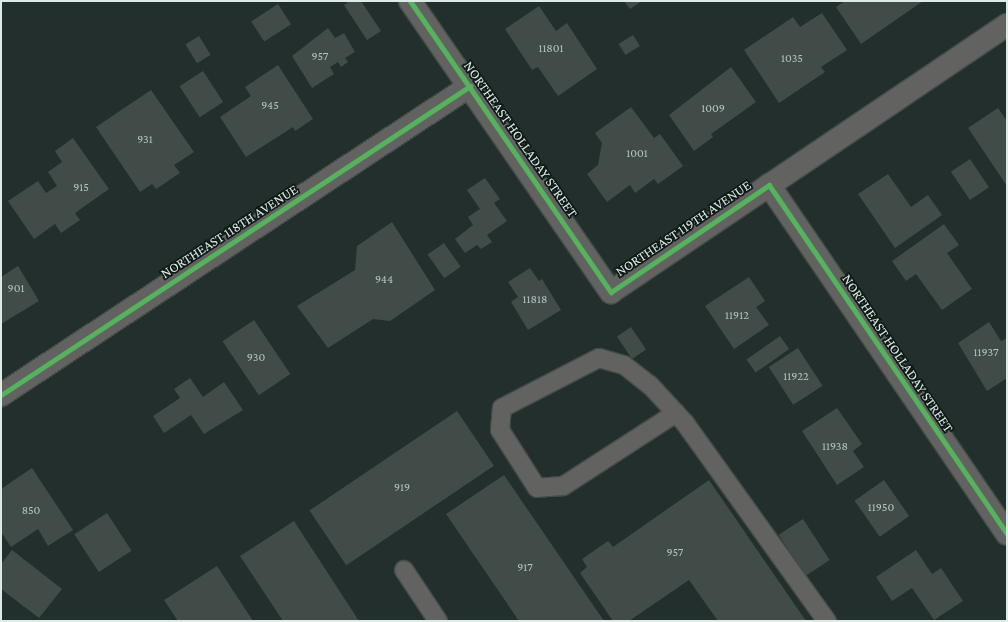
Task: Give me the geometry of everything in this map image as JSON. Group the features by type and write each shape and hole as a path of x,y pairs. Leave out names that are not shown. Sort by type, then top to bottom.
{"street":[{"name":"NORTHEAST HOLLADAY STREET","path":"410,1 611,292"},
{"name":"NORTHEAST 119TH AVENUE","path":"611,292 1007,25"},
{"name":"NORTHEAST 118TH AVENUE","path":"1,395 470,86"},
{"name":"NORTHEAST HOLLADAY STREET","path":"769,185 1007,534"}],"lane":[{"path":"676,413 563,486 537,488 500,430 502,408 599,358 624,365 650,385 676,413 827,621"},
{"path":"404,570 438,621"}],"building":[{"path":"350,1 361,1 381,31 367,40 344,5"},
{"path":"624,1 642,1 630,9"},
{"path":"845,1 923,1 861,44 836,7"},
{"path":"278,4 291,24 264,42 251,21"},
{"path":"539,6 556,31 567,23 597,69 558,96 538,67 532,70 505,29"},
{"path":"822,13 847,50 821,67 825,72 779,103 744,50 793,17 800,27"},
{"path":"328,28 335,38 344,33 355,52 345,58 348,62 341,67 338,62 330,67 334,74 312,88 292,56"},
{"path":"633,35 640,46 625,55 619,44"},
{"path":"199,36 211,55 197,63 185,44"},
{"path":"278,65 313,119 295,131 293,127 246,157 220,117 251,96 245,87"},
{"path":"731,67 756,102 711,134 713,137 694,151 669,115"},
{"path":"203,71 223,102 200,117 180,86"},
{"path":"151,90 194,152 174,165 180,173 156,189 152,184 140,192 96,127"},
{"path":"631,107 654,138 660,134 683,166 658,184 654,179 635,193 630,185 607,202 587,174 598,165 602,143 595,133"},
{"path":"998,108 1007,121 1007,186 968,128"},
{"path":"73,138 109,189 75,213 80,220 61,233 55,224 34,239 8,201 38,181 46,193 57,186 48,172 62,162 55,151"},
{"path":"970,159 989,187 970,200 951,172"},
{"path":"888,174 911,207 928,195 942,215 895,248 858,194"},
{"path":"485,178 500,199 494,203 507,221 487,235 492,242 481,249 477,245 465,253 455,239 473,225 468,217 480,209 467,190"},
{"path":"392,222 435,290 390,321 373,319 328,348 297,306 355,270 357,246"},
{"path":"944,224 959,245 947,253 972,289 942,310 916,274 906,281 892,261"},
{"path":"444,243 461,267 444,278 428,254"},
{"path":"18,266 39,301 1,324 1,277"},
{"path":"530,268 539,281 542,279 561,310 528,330 511,302 518,297 508,282"},
{"path":"749,277 765,301 756,307 769,325 734,349 705,306"},
{"path":"254,320 290,374 259,395 222,341"},
{"path":"989,322 1001,341 1007,338 1007,378 987,391 958,343"},
{"path":"631,327 646,349 632,359 617,337"},
{"path":"780,336 789,349 756,373 746,360"},
{"path":"798,348 823,386 793,405 769,367"},
{"path":"190,378 203,397 224,382 243,410 204,434 191,415 164,433 153,416 180,398 174,389"},
{"path":"837,408 862,444 853,451 864,467 837,485 802,431"},
{"path":"457,411 494,466 346,565 309,511"},
{"path":"32,468 73,530 48,546 38,529 11,547 1,532 1,489"},
{"path":"504,475 604,621 519,621 446,514"},
{"path":"709,480 806,621 718,621 689,580 629,621 613,621 580,573 587,567 582,559 608,541 613,547"},
{"path":"884,480 909,516 880,537 855,501"},
{"path":"107,513 132,551 99,572 74,534"},
{"path":"803,519 830,560 805,576 779,535"},
{"path":"294,521 359,621 283,621 240,556"},
{"path":"12,550 62,589 39,618 1,589 1,564"},
{"path":"916,550 932,574 941,568 963,601 934,620 912,588 892,601 876,577"},
{"path":"217,566 253,621 178,621 164,600"}],"cycle path":[{"path":"410,1 611,292 769,185 1007,534"},
{"path":"1,395 470,86"}]}
